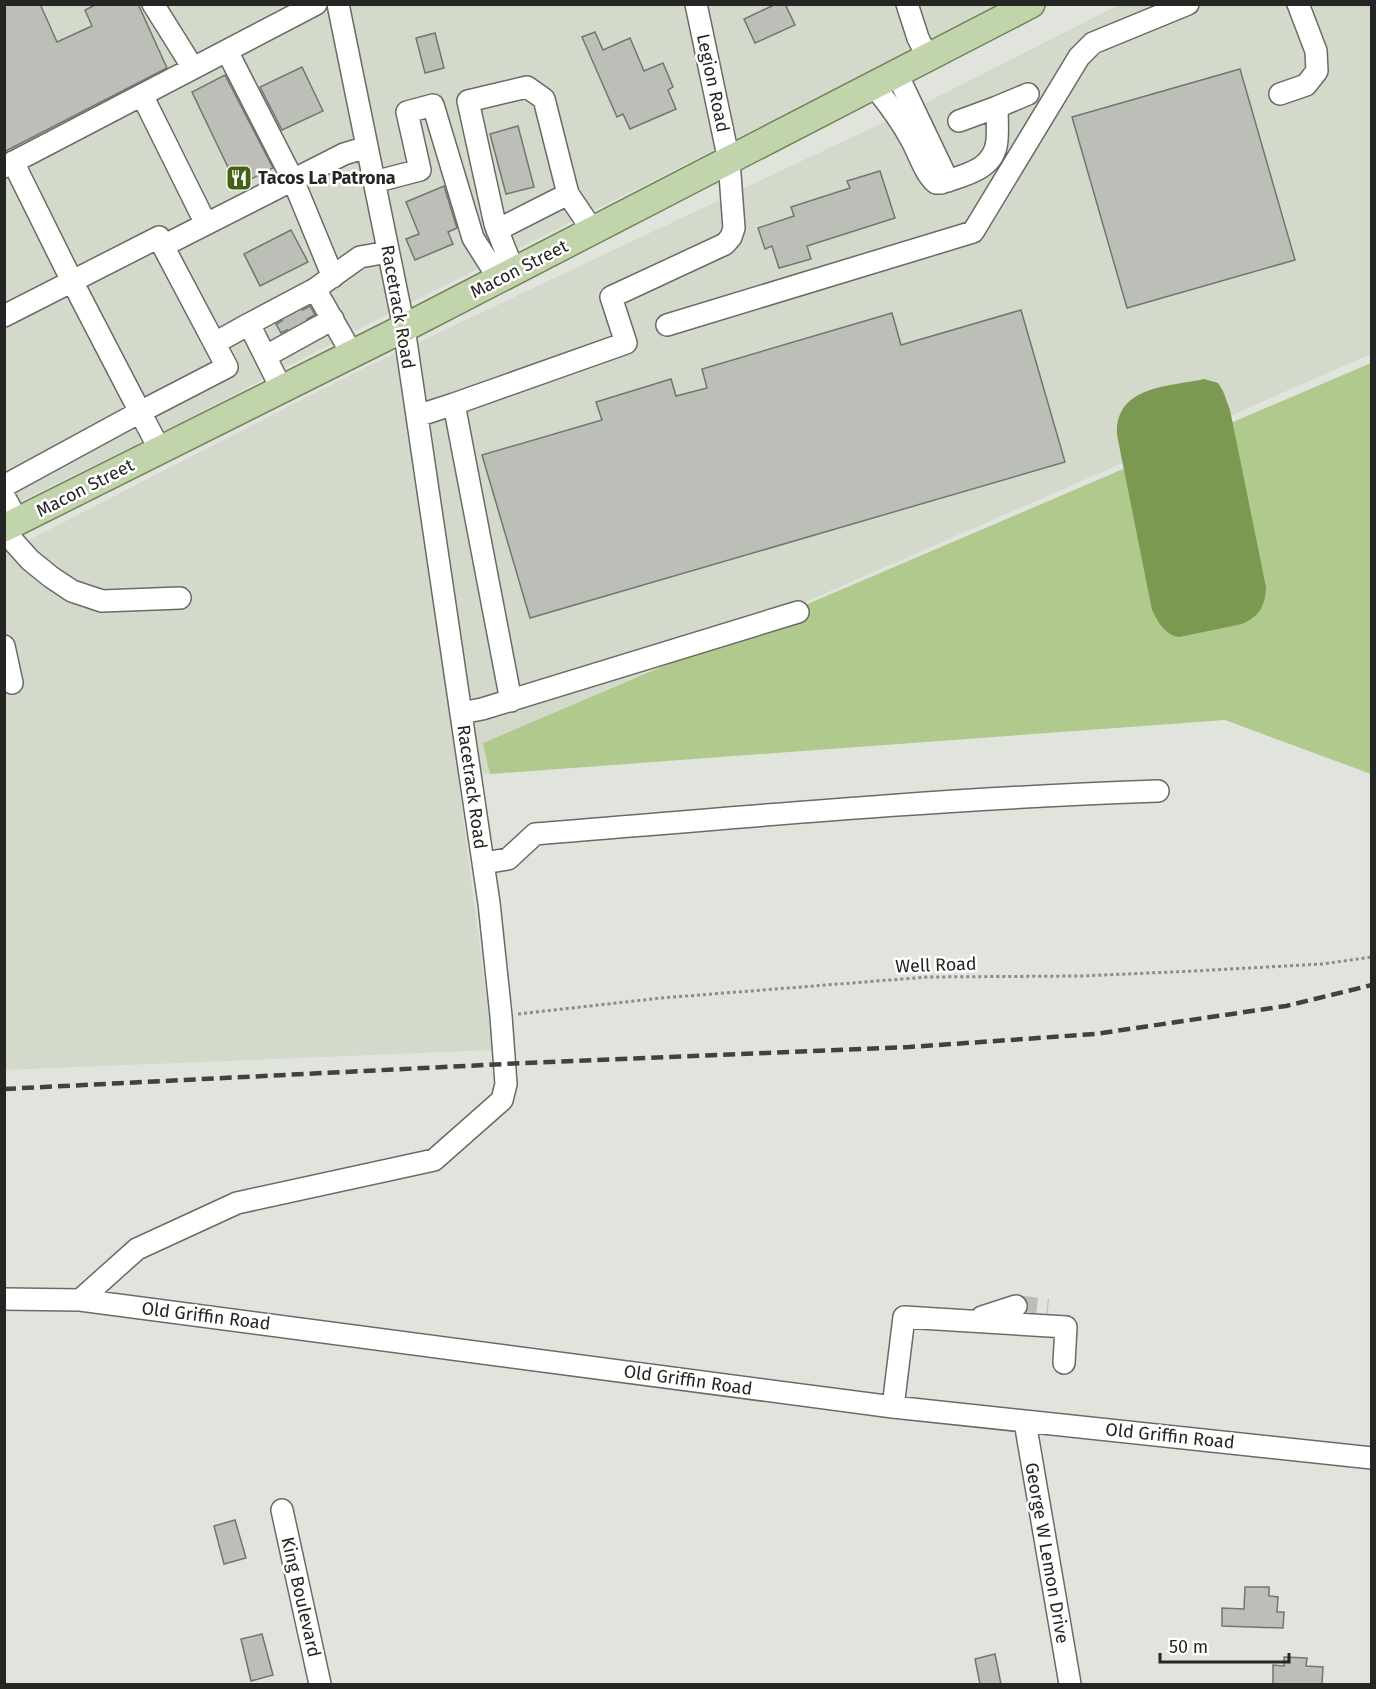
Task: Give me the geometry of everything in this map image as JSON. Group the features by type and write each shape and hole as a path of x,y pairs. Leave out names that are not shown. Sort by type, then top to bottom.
{"main road":[{"name":"Macon Street","path":"9,527 506,276 886,80 1018,7"}],"street":[{"path":"153,4 193,68"},
{"path":"160,450 9,164 316,4"},
{"name":"Racetrack Road","path":"80,1300 137,1249 237,1203 434,1160 502,1100 507,1084 489,903 404,328 338,4"},
{"name":"Legion Road","path":"454,404 626,343 611,297 725,244 731,237 734,228 729,161 696,4"},
{"path":"907,4 918,38 928,57"},
{"path":"667,325 974,232 1079,57 1093,43 1188,4"},
{"path":"1280,94 1306,85 1317,71 1316,51 1298,4"},
{"path":"227,51 293,180 333,276"},
{"path":"886,80 888,102 912,141 928,174 936,183 948,181 982,168 990,160 997,143 997,107"},
{"path":"506,276 468,100 527,87 544,99 568,194 593,231"},
{"path":"959,121 1028,94"},
{"path":"142,95 206,224"},
{"path":"420,170 407,112 433,105 473,238 506,276"},
{"path":"163,246 344,154 367,147"},
{"path":"374,182 451,162"},
{"path":"497,230 568,194"},
{"path":"4,316 159,237 227,367 4,486"},
{"path":"266,356 295,321 315,289 360,257 388,252"},
{"path":"315,289 352,354"},
{"path":"214,343 249,324 333,319"},
{"path":"249,324 282,390"},
{"path":"417,416 454,404 511,701"},
{"path":"4,496 9,527 30,560 72,591 102,601 180,598"},
{"path":"461,713 478,711 798,612"},
{"path":"4,646 12,683"},
{"path":"483,863 508,859 535,834 1018,796 1158,791"},
{"name":"Old Griffin Road","path":"4,1299 80,1300 893,1407 1371,1458"},
{"path":"971,1320 1016,1306"},
{"path":"893,1407 904,1317 1058,1321 1064,1363"},
{"name":"George W Lemon Drive","path":"1025,1422 1070,1684"},
{"name":"King Boulevard","path":"282,1510 320,1684"}],"path":[{"name":"Well Road","path":"501,1016 661,998 928,977 1081,976 1194,972 1322,964 1371,957"}],"shaded area":[{"path":"5,5 998,5 367,325 176,425 5,509"},
{"path":"1119,5 1371,5 1371,354 484,743 490,774 458,777 493,1050 5,1070 5,552 360,370 935,98"},
{"path":"1371,363 1371,774 1225,720 490,774 483,743"},
{"path":"1204,379 1218,383 1230,410 1266,587 1263,605 1253,618 1242,624 1179,637 1166,631 1152,610 1117,435 1119,419 1125,407 1134,398 1160,387"}],"building":[{"path":"4,4 40,4 57,42 92,26 85,10 97,4 138,4 167,68 4,152"},
{"path":"776,4 785,4 795,25 755,43 744,19"},
{"path":"595,32 603,50 630,38 644,71 663,63 673,87 668,90 676,109 630,129 623,114 617,117 582,37"},
{"path":"435,33 444,68 425,73 416,38"},
{"path":"302,67 323,111 282,130 260,87"},
{"path":"1240,69 1295,260 1127,308 1072,117"},
{"path":"225,75 273,168 237,186 192,92"},
{"path":"518,126 534,187 506,194 490,134"},
{"path":"880,171 895,218 807,246 811,259 779,268 772,246 765,249 758,228 794,216 791,207 850,188 847,181"},
{"path":"444,186 457,228 448,232 453,244 415,260 406,239 419,234 406,202"},
{"path":"291,230 308,262 260,286 244,254"},
{"path":"310,306 315,315 281,333 276,324"},
{"path":"1021,310 1065,462 530,618 482,455 602,420 596,402 671,379 676,396 707,388 702,369 892,313 901,345"},
{"path":"235,1520 246,1558 224,1564 214,1526"},
{"path":"1245,1587 1269,1587 1269,1596 1278,1597 1277,1612 1284,1612 1283,1628 1222,1626 1222,1608 1244,1609"},
{"path":"262,1634 273,1675 251,1681 241,1639"},
{"path":"995,1654 1001,1684 980,1684 975,1659"},
{"path":"1284,1657 1307,1658 1306,1666 1323,1667 1322,1684 1273,1684 1273,1665 1284,1666"}],"tunnel":[{"path":"291,313 300,330"},
{"path":"1016,1306 1048,1309"}],"railway":[{"path":"4,1089 909,1047 1095,1034 1286,1006 1372,985"}],"place":[{"name":"Tacos La Patrona","path":"239,178"}]}
